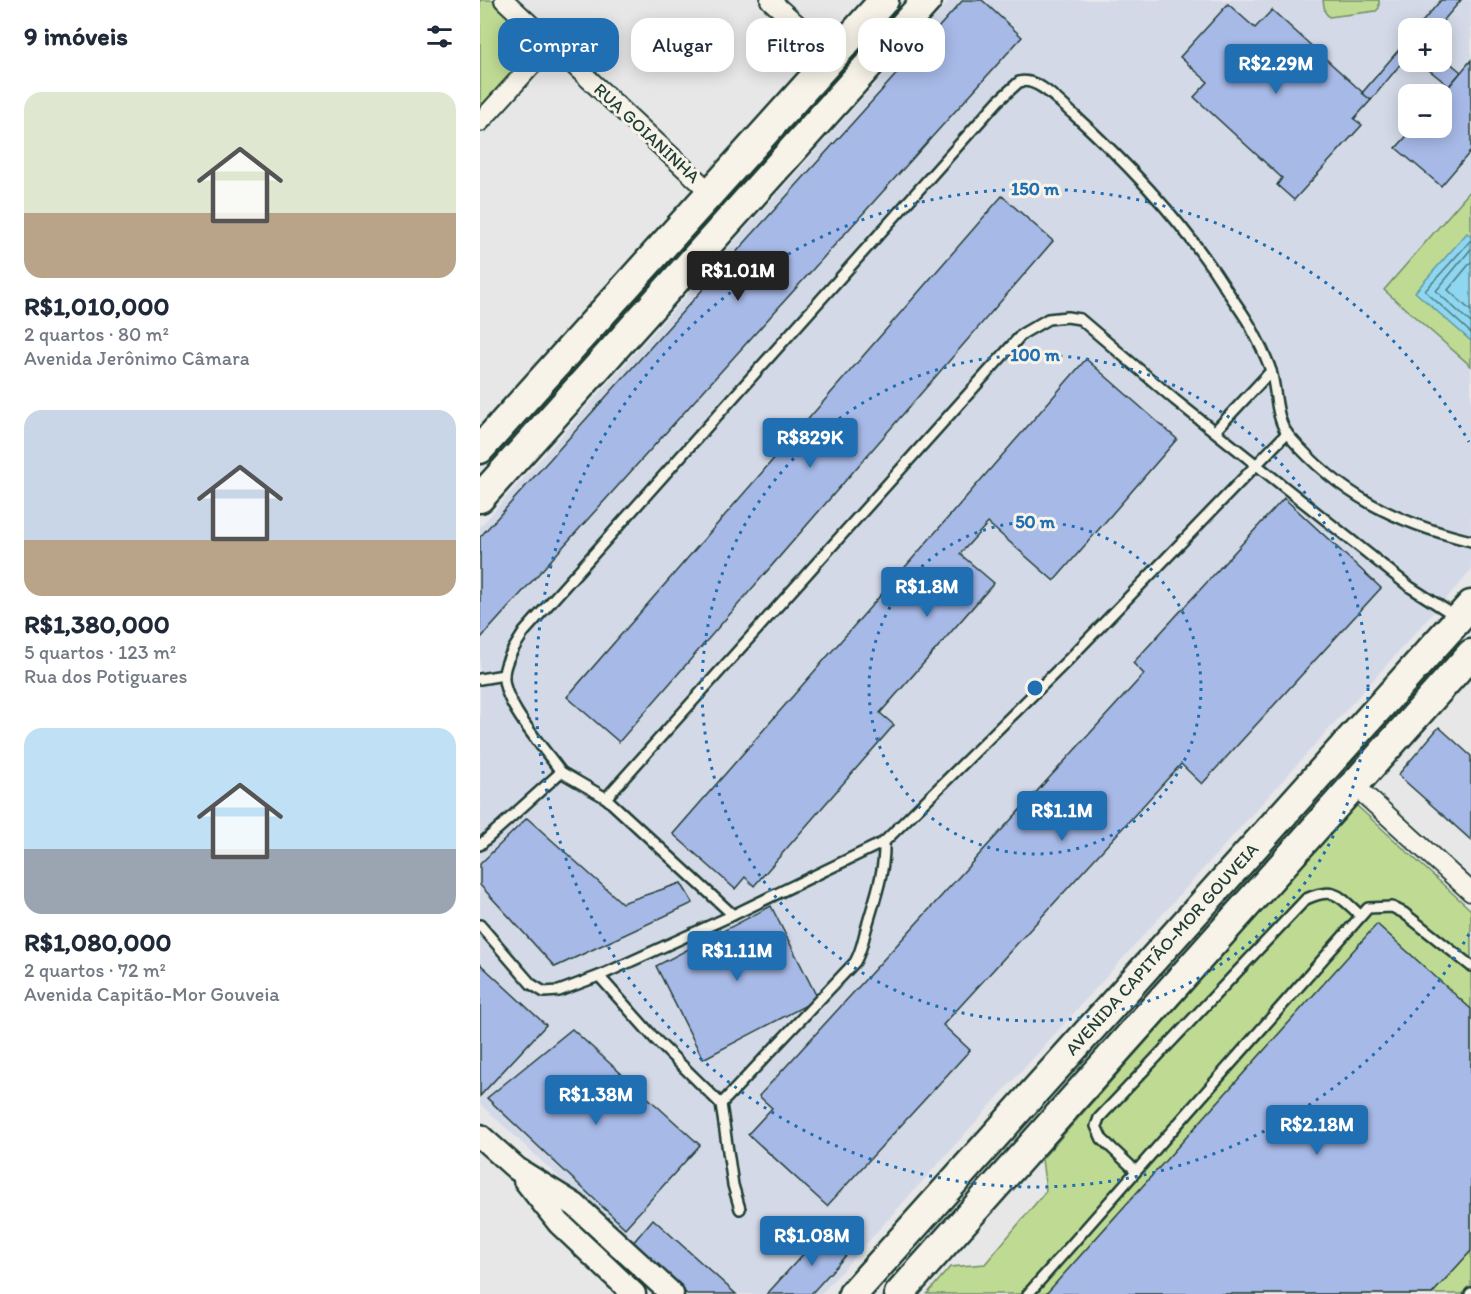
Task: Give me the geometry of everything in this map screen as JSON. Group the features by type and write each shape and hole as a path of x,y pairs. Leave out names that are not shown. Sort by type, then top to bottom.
{"main road":[{"path":"846,42 884,0"},
{"path":"480,498 927,0"},
{"path":"480,449 820,72"},
{"name":"AVENIDA CAPITÃO-MOR GOUVEIA","path":"853,1294 1465,611"},
{"name":"AVENIDA CAPITÃO-MOR GOUVEIA","path":"899,1294 1471,654"},
{"path":"1041,1135 1042,1082"}],"street":[{"name":"RUA GOIANINHA","path":"504,0 524,18"},
{"path":"770,0 790,18"},
{"path":"480,122 526,72"},
{"name":"RUA GOIANINHA","path":"583,72 711,193"},
{"path":"1354,785 1471,892"},
{"path":"480,1136 517,1169 575,1205 672,1294"},
{"path":"517,1169 559,1223 634,1294"}],"lane":[{"path":"733,915 606,798 561,772 506,693 504,675 511,654 524,632 998,101 1019,82 1033,82 1058,102 1154,193 1214,270 1253,331 1271,371 1278,409 1287,433 1320,469 1349,492 1383,512 1471,541"},
{"path":"606,798 1022,334 1035,324 1067,317 1080,319 1215,431 1410,587 1465,611"},
{"path":"1215,431 1271,371"},
{"path":"480,925 521,974 544,992 559,991 599,976 733,915 884,842 1069,659 1256,462 1287,433"},
{"path":"480,679 504,675"},
{"path":"480,845 561,772"},
{"path":"721,1104 855,962 862,948 885,862 884,842"},
{"path":"1135,1170 1102,1139 1096,1126 1099,1118 1306,899 1322,891 1334,892 1360,915"},
{"path":"1028,1294 1368,908 1382,906 1404,913 1471,966"},
{"path":"599,976 656,1040 721,1104 733,1185 740,1209"}],"shaded area":[{"path":"950,0 1471,0 1471,571 821,1294 685,1294 480,1104 480,527 886,72 945,72 945,18 934,18"}],"green space":[{"path":"480,0 507,0 527,18 498,18 498,72 533,72 480,128"},
{"path":"1323,0 1379,0 1379,8 1376,11 1329,17 1325,12"},
{"path":"1471,190 1471,366 1384,290"},
{"path":"1356,805 1471,910 1471,1294 927,1294 950,1267 985,1264 1046,1191 1042,1159"}],"water":[{"path":"1467,233 1471,236 1471,341 1415,292"}],"building":[{"path":"963,0 982,0 1022,37 480,639 480,537 898,72 945,72 945,20"},
{"path":"1441,0 1461,0 1446,18 1426,18"},
{"path":"1228,4 1255,28 1272,10 1371,100 1354,119 1362,125 1294,200 1277,185 1282,178 1194,97 1208,82 1180,57"},
{"path":"1398,51 1398,67 1371,100 1362,93"},
{"path":"1471,60 1471,151 1441,186 1396,148 1405,138 1452,138 1451,84"},
{"path":"1452,64 1461,72 1451,84 1446,84 1432,72 1452,72"},
{"path":"1002,196 1053,241 619,742 567,697"},
{"path":"1086,359 1177,439 1054,581 988,523 960,554 994,583 880,713 894,725 754,886 745,877 735,889 673,834"},
{"path":"1284,498 1381,588 1202,784 1181,764 943,1025 970,1050 827,1206 748,1134 772,1108 759,1096 1144,674 1133,663"},
{"path":"1439,727 1471,756 1471,840 1398,775"},
{"path":"527,818 622,903 681,883 693,903 555,967 480,885 480,864"},
{"path":"771,906 818,999 703,1059 656,966"},
{"path":"1377,924 1471,1009 1471,1251 1432,1294 1046,1294"},
{"path":"480,964 546,1025 480,1096"},
{"path":"572,1029 700,1145 625,1228 487,1098"},
{"path":"653,1219 736,1294 687,1294 632,1244"},
{"path":"825,1230 849,1252 811,1294 767,1294"}]}
